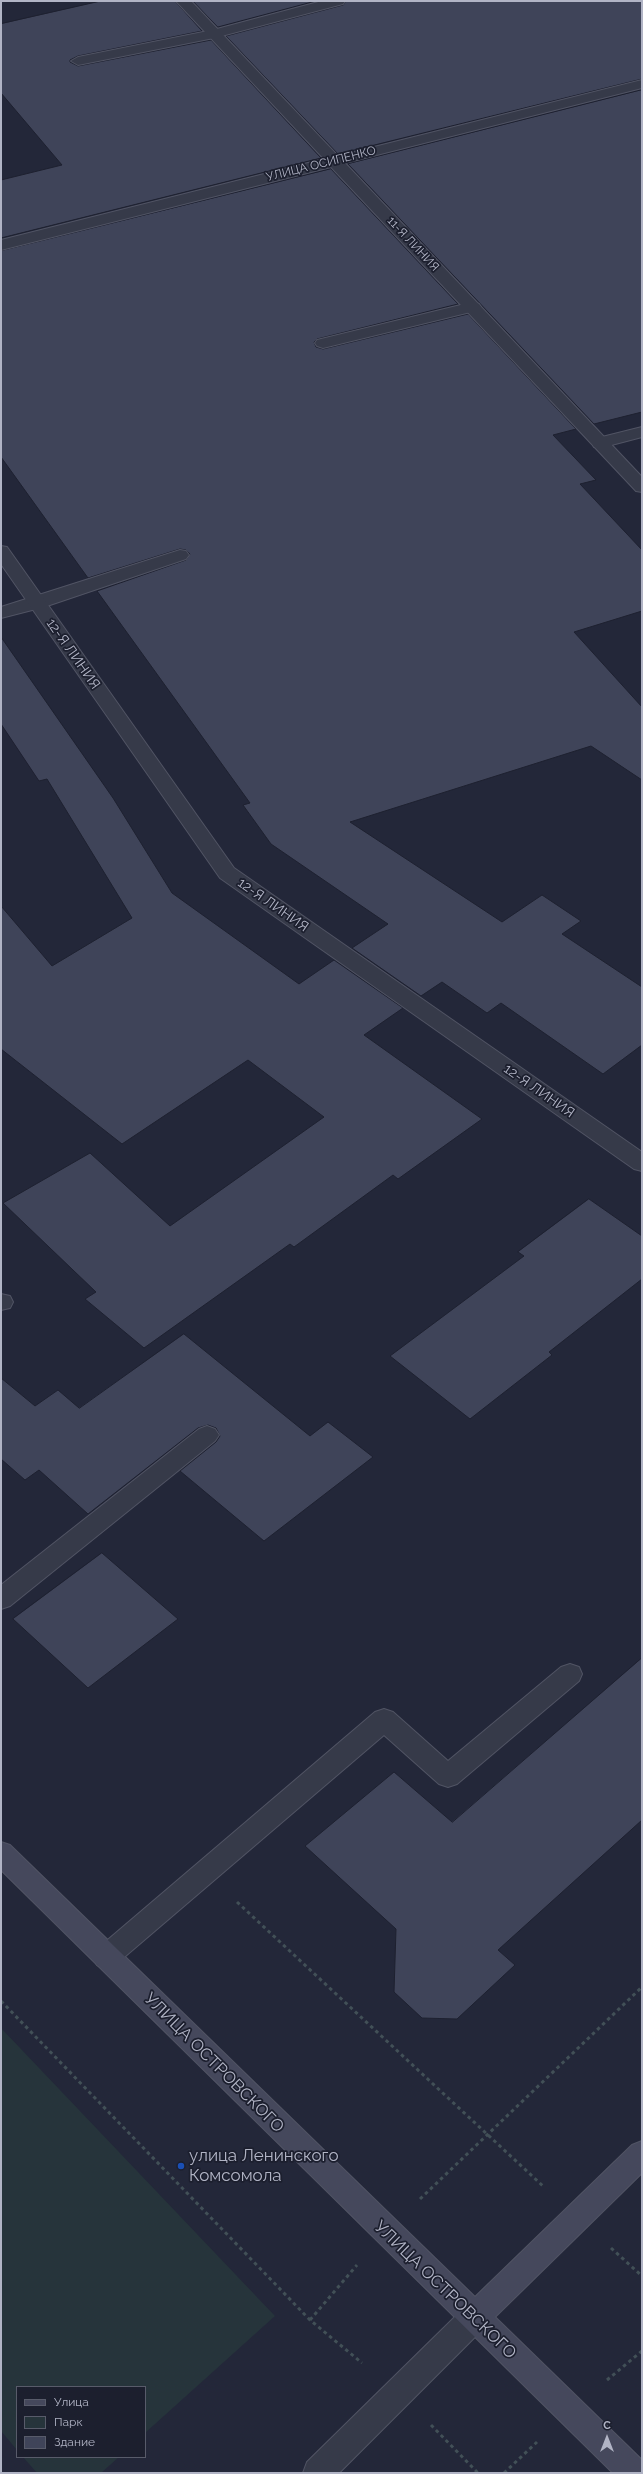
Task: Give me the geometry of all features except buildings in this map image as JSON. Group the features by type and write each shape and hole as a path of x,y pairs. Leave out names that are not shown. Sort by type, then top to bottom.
{"street":[{"name":"11-Я ЛИНИЯ","path":"183,1 642,487"},
{"path":"78,61 214,34 338,1"},
{"name":"УЛИЦА ОСИПЕНКО","path":"1,245 642,84"},
{"path":"323,343 473,307"},
{"path":"600,443 642,432"},
{"name":"12-Я ЛИНИЯ","path":"1,551 227,873 642,1163"},
{"path":"1,613 38,603 180,555"},
{"path":"1,1599 207,1435"},
{"path":"106,1957 384,1720 448,1776 570,1674"},
{"name":"УЛИЦА ОСТРОВСКОГО","path":"1,1853 386,2232 634,2473"},
{"path":"318,2473 642,2154"}],"path":[{"path":"205,1872 642,2276"},
{"path":"310,2320 386,2232 642,1987"},
{"path":"1,2001 310,2320 398,2393 478,2473"}],"green space":[{"path":"1,2028 275,2316 146,2432 146,2386 16,2386 16,2449 1,2431"},
{"path":"24,2458 118,2458 101,2473 37,2473"}],"place":[{"name":"улица Ленинского Комсомола","path":"181,2166"}]}
